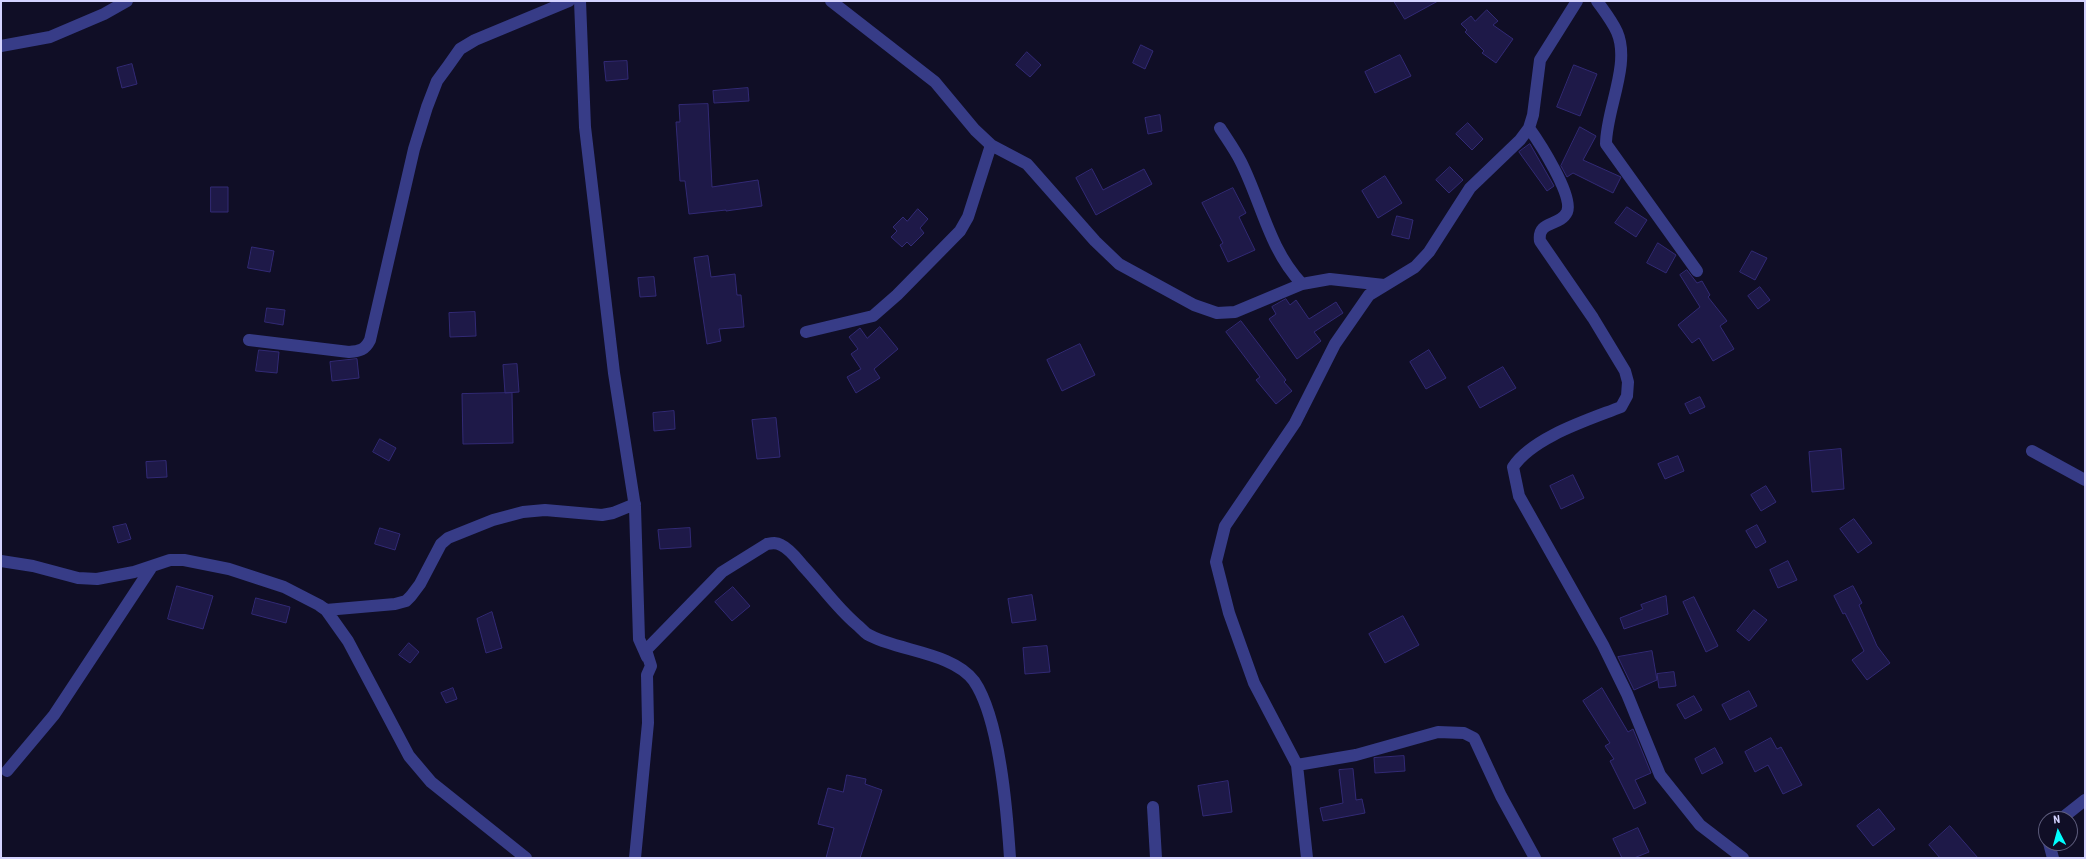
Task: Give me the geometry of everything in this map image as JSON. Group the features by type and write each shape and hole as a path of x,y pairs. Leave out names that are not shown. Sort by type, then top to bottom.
{"street":[{"path":"1,46 50,37 104,14 127,1"},
{"path":"580,1 585,127 614,373 635,504 640,639 651,666"},
{"path":"831,1 935,82 975,130 991,145 1027,164 1095,241 1119,264 1194,305 1217,313 1235,312 1302,284 1330,279 1384,285"},
{"path":"1307,858 1297,766 1254,683 1229,613 1216,562 1225,526 1295,423 1335,344 1369,295 1415,267 1429,252 1470,188 1520,140 1529,128 1533,115 1540,60 1577,1"},
{"path":"1597,1 1617,33 1621,46 1619,73 1609,116 1606,144 1697,271"},
{"path":"249,340 349,352 359,351 366,347 370,340 414,149 437,81 460,49 475,40 565,3"},
{"path":"1220,128 1241,163 1276,248 1289,270 1302,284"},
{"path":"1529,128 1542,146 1561,183 1567,202 1567,211 1563,217 1542,229 1539,234 1540,241 1593,318 1625,371 1628,382 1627,396 1621,407 1551,437 1520,456 1513,467 1519,496 1604,645 1627,694 1660,775 1700,825 1743,858"},
{"path":"806,332 873,316 897,295 960,231 968,217 991,145"},
{"path":"2032,451 2085,480"},
{"path":"326,610 395,604 406,601 420,584 444,541 493,520 535,510 602,515 613,513 635,504"},
{"path":"635,858 648,723 647,675 651,666 646,650 649,645 722,572 767,544 780,544 796,557 827,594 867,634 938,658 955,666 973,680 982,696 994,731 1008,822 1010,858"},
{"path":"1,562 33,566 78,578 97,579 151,568 175,559 229,569 284,587 326,610 348,641 409,756 431,782 526,858"},
{"path":"7,771 54,715 151,568"},
{"path":"1297,766 1356,755 1438,732 1464,733 1474,738 1501,796 1535,858"},
{"path":"2071,811 2085,800"},
{"path":"1153,807 1156,858"}],"building":[{"path":"1394,1 1438,1 1405,19"},
{"path":"1487,10 1498,21 1493,25 1513,39 1496,63 1482,53 1484,51 1465,32 1467,30 1461,24 1471,16 1475,21"},
{"path":"1141,45 1153,51 1145,69 1133,63"},
{"path":"1027,52 1041,65 1030,77 1016,65"},
{"path":"1400,55 1411,76 1375,93 1365,72"},
{"path":"627,61 628,79 606,81 604,62"},
{"path":"132,64 137,84 122,88 117,68"},
{"path":"1574,65 1597,74 1580,116 1557,107"},
{"path":"748,88 749,101 714,103 713,91"},
{"path":"708,104 712,187 758,180 762,206 689,214 685,181 680,181 676,122 680,122 679,105"},
{"path":"1160,115 1162,131 1148,134 1145,118"},
{"path":"1468,123 1483,139 1472,150 1456,134"},
{"path":"1580,127 1596,136 1583,160 1621,177 1613,193 1573,173 1567,177 1561,166"},
{"path":"1530,144 1554,186 1547,191 1519,152"},
{"path":"1450,167 1463,180 1449,193 1436,180"},
{"path":"1092,169 1103,190 1144,169 1152,184 1096,215 1076,178"},
{"path":"1385,176 1402,203 1378,218 1362,191"},
{"path":"211,187 228,187 228,212 211,212"},
{"path":"1233,188 1246,213 1239,217 1255,250 1228,262 1220,245 1223,243 1202,203"},
{"path":"1627,207 1647,220 1636,237 1615,223"},
{"path":"918,209 928,219 920,228 924,233 911,246 907,242 902,247 891,237 897,231 893,227 903,217 907,221"},
{"path":"1397,216 1413,220 1409,239 1392,235"},
{"path":"1658,243 1676,255 1666,273 1647,263"},
{"path":"252,247 274,251 270,272 248,268"},
{"path":"1752,251 1767,258 1755,280 1740,272"},
{"path":"708,256 711,277 735,274 737,295 741,295 744,327 719,329 721,341 707,344 694,258"},
{"path":"1687,270 1697,283 1702,281 1710,295 1708,297 1727,321 1720,326 1734,349 1713,361 1699,338 1692,343 1678,325 1700,307 1680,275"},
{"path":"654,277 656,296 640,297 638,278"},
{"path":"1760,287 1770,300 1758,309 1748,296"},
{"path":"1286,299 1290,305 1296,300 1309,319 1336,302 1343,313 1314,332 1321,341 1297,359 1269,319 1276,314 1272,307"},
{"path":"267,308 285,310 283,325 265,322"},
{"path":"475,312 476,336 450,337 449,313"},
{"path":"1241,321 1286,380 1284,382 1292,391 1276,404 1256,380 1260,377 1226,332"},
{"path":"880,327 898,349 874,369 880,378 856,393 847,377 861,369 851,354 858,349 849,337 860,328 867,338"},
{"path":"1080,344 1095,375 1062,391 1047,360"},
{"path":"259,350 279,352 277,373 256,371"},
{"path":"1429,350 1446,378 1426,389 1410,362"},
{"path":"357,359 359,378 332,381 330,362"},
{"path":"517,364 519,392 505,393 503,365"},
{"path":"1503,367 1516,388 1480,408 1468,387"},
{"path":"512,393 513,443 463,444 462,394"},
{"path":"1700,397 1705,407 1690,414 1685,404"},
{"path":"674,411 675,429 654,431 653,413"},
{"path":"776,418 780,457 757,459 752,420"},
{"path":"380,439 396,448 389,461 373,452"},
{"path":"1841,449 1844,489 1812,492 1809,452"},
{"path":"1678,456 1684,471 1665,479 1658,464"},
{"path":"166,461 167,477 147,478 146,462"},
{"path":"1573,475 1584,498 1561,509 1550,486"},
{"path":"1766,486 1776,502 1761,511 1751,495"},
{"path":"1854,519 1872,543 1858,553 1840,529"},
{"path":"126,524 131,539 118,543 113,527"},
{"path":"1757,525 1766,542 1756,548 1746,531"},
{"path":"380,528 400,534 395,550 375,544"},
{"path":"690,528 691,547 660,549 658,530"},
{"path":"1788,561 1797,580 1778,588 1770,570"},
{"path":"177,586 213,596 203,629 168,619"},
{"path":"1853,586 1862,603 1859,605 1877,646 1890,663 1867,680 1852,660 1864,651 1845,613 1843,614 1834,596"},
{"path":"733,587 750,606 732,621 715,602"},
{"path":"1032,595 1036,620 1012,623 1008,599"},
{"path":"1666,596 1668,614 1624,629 1620,618 1643,609 1641,605"},
{"path":"1694,597 1718,646 1706,652 1683,602"},
{"path":"256,598 290,607 286,623 252,614"},
{"path":"1754,610 1767,620 1749,641 1737,631"},
{"path":"492,612 502,648 486,653 477,619"},
{"path":"1403,616 1419,645 1385,663 1369,634"},
{"path":"409,643 419,652 410,663 399,655"},
{"path":"1047,646 1050,672 1025,674 1023,648"},
{"path":"1652,651 1657,680 1634,690 1618,657"},
{"path":"1674,672 1676,686 1659,688 1657,674"},
{"path":"453,688 457,699 446,703 441,693"},
{"path":"1602,688 1628,732 1633,729 1651,773 1635,780 1646,803 1634,809 1610,761 1614,759 1605,746 1610,743 1583,701"},
{"path":"1749,691 1757,706 1730,720 1722,705"},
{"path":"1694,696 1702,710 1685,719 1677,705"},
{"path":"1771,738 1777,749 1781,747 1802,785 1783,794 1768,765 1755,772 1745,752"},
{"path":"1715,748 1723,763 1702,774 1695,759"},
{"path":"1404,756 1405,771 1375,773 1374,758"},
{"path":"1353,769 1356,800 1362,799 1365,813 1323,821 1320,808 1343,803 1339,770"},
{"path":"847,775 866,779 865,784 882,790 860,858 826,858 834,828 818,824 828,788 843,792"},
{"path":"1228,781 1232,812 1203,816 1198,786"},
{"path":"1879,809 1895,829 1873,846 1857,826"},
{"path":"1950,826 1978,858 1940,858 1929,845"},
{"path":"1638,828 1649,852 1634,858 1622,858 1613,839"}]}
